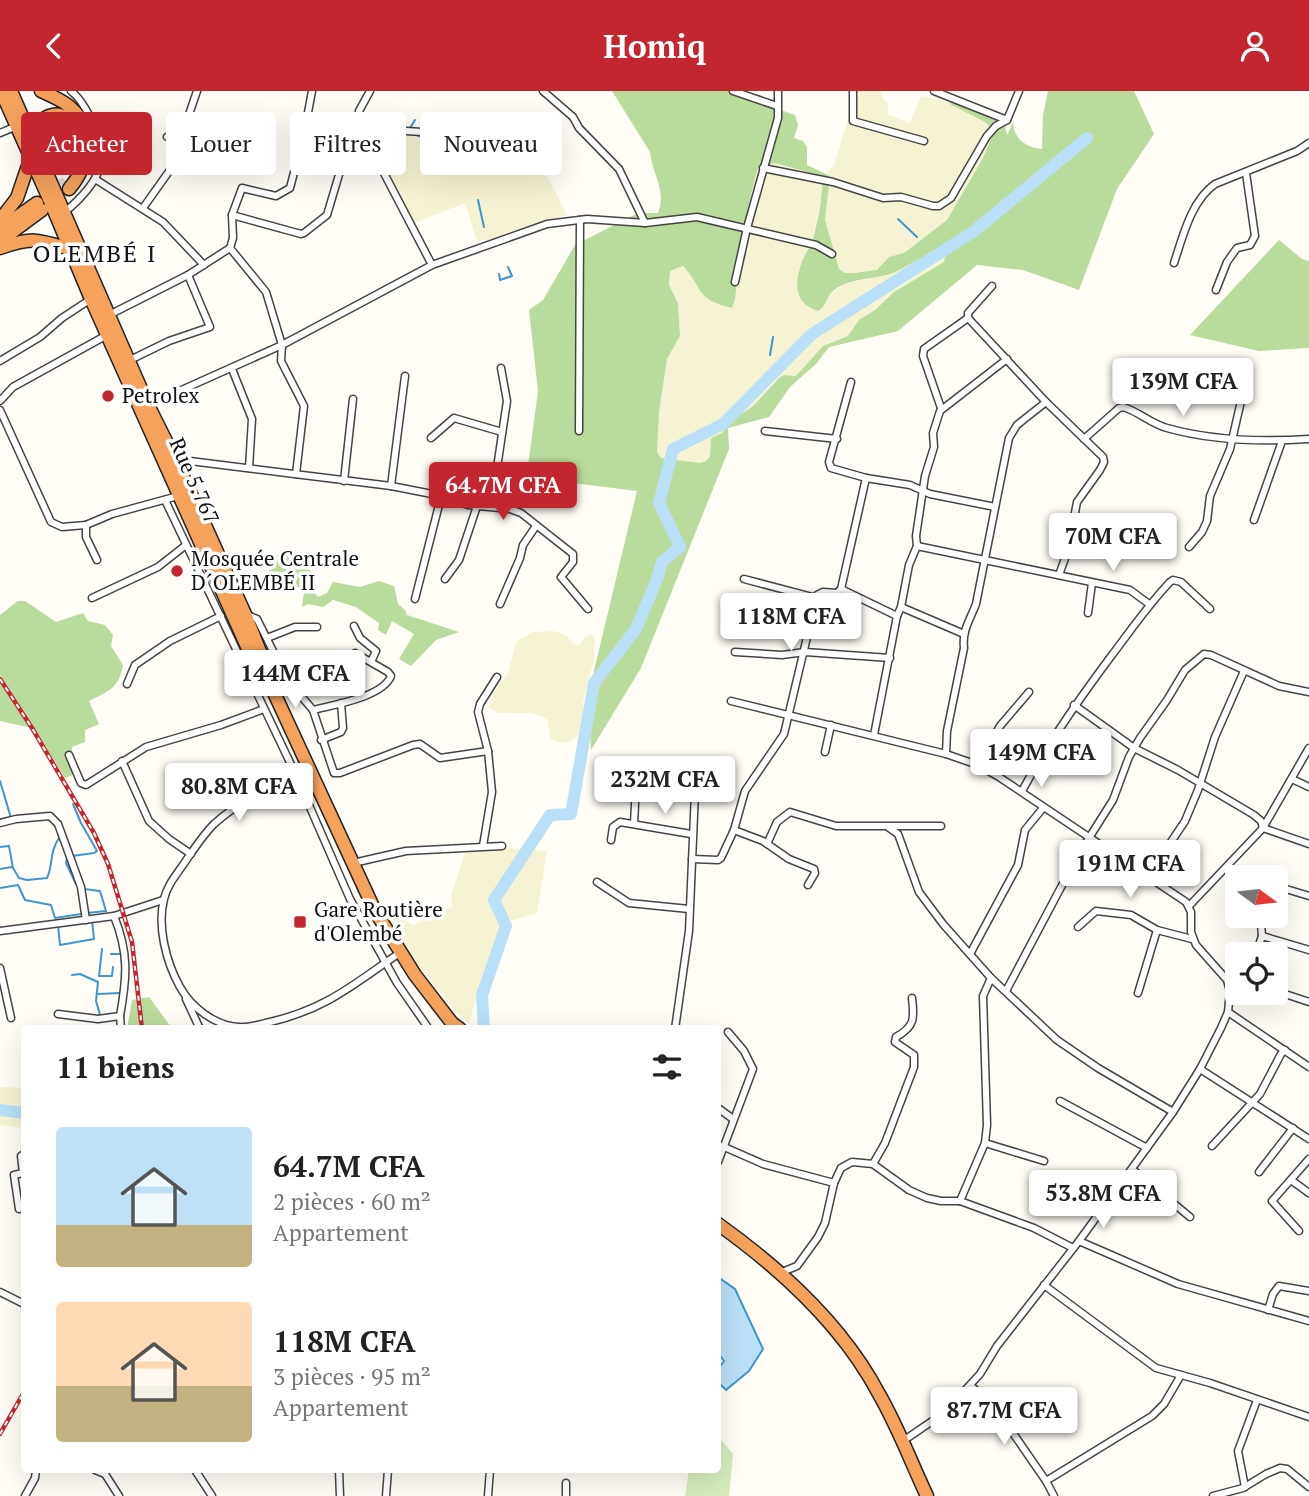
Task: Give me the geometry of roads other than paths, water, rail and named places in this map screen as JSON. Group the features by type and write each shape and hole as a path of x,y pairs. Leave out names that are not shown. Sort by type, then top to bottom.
{"highway":[{"name":"Rue 5.767","path":"1,91 21,135"},
{"path":"11,91 21,113"},
{"path":"41,91 74,112"},
{"path":"0,220 17,198 25,175"},
{"name":"Rue 5.767","path":"38,175 107,335 184,493 253,660 264,671 374,911 455,1025"},
{"path":"49,175 148,405 177,463 184,493 245,614 261,654 264,671"},
{"path":"72,175 68,185 79,175"},
{"path":"0,229 40,207 0,241"},
{"path":"0,248 23,240 35,240 69,249"},
{"path":"721,1226 782,1272 842,1338 878,1391 927,1496"}],"street":[{"path":"65,212 88,190 95,179 102,143 82,103 71,91"},
{"path":"190,112 197,91"},
{"path":"109,315 188,275 230,248 233,238 232,215 242,188 276,196 290,188 312,91"},
{"path":"360,112 360,106 370,91"},
{"path":"543,91 573,117 579,128 619,169 645,223"},
{"path":"733,91 778,106"},
{"path":"736,282 747,228 778,118 778,91"},
{"path":"853,91 853,121 924,141"},
{"path":"934,91 1007,120"},
{"path":"763,168 833,182 883,198 901,197 933,207 939,206 951,198 987,136 996,126 1007,120 1020,91"},
{"path":"0,133 17,126"},
{"path":"1174,263 1189,221 1206,191 1215,184 1247,173 1309,143"},
{"path":"1216,290 1227,262 1237,248 1250,245 1255,236 1247,173"},
{"path":"143,208 166,175"},
{"path":"232,215 304,233 326,218 339,175"},
{"path":"385,175 432,265"},
{"path":"95,179 163,222 204,265"},
{"path":"148,405 282,345 432,265 547,224 580,220 645,223 697,217 816,245 832,254"},
{"path":"579,431 580,220"},
{"path":"230,248 266,292 282,345 281,361 304,409 296,474"},
{"path":"130,360 169,341 210,327 188,275"},
{"path":"941,408 923,356 924,349 968,318 968,313 992,286"},
{"path":"0,361 40,337 91,299"},
{"path":"968,318 1046,402 1103,457 1104,462 1077,502 1068,549 1059,575"},
{"path":"0,401 13,387 107,335"},
{"path":"874,735 897,616 909,565 917,546 916,536 925,476 934,447 933,433 941,408 1007,359"},
{"path":"445,579 459,560 477,506 488,497 495,481 507,401 501,368"},
{"path":"232,369 252,419 248,468"},
{"path":"391,486 405,376"},
{"path":"851,382 829,462 831,468 995,507"},
{"path":"344,481 353,399"},
{"path":"1189,547 1202,532 1207,521 1210,496 1233,439 1241,401"},
{"path":"946,754 947,731 962,662 964,634 976,604 1009,438 1017,425 1046,402"},
{"path":"1084,439 1123,407 1165,428 1233,439 1309,439"},
{"path":"0,410 51,522 62,527 86,525 184,493"},
{"path":"431,438 454,418 502,432"},
{"path":"765,431 837,439"},
{"path":"1254,520 1282,441"},
{"path":"177,463 190,461 391,486 468,505 516,511 573,554 573,562 561,577 588,609"},
{"path":"692,859 718,860 723,856 751,779 781,740 805,652 816,598 820,592 836,593 840,587 866,478"},
{"path":"415,599 441,498"},
{"path":"165,500 295,773 350,899 385,963 426,1025"},
{"path":"86,525 86,537 97,560"},
{"path":"500,604 523,545 536,526"},
{"path":"92,598 158,567 186,545"},
{"path":"917,546 1130,590 1149,604"},
{"path":"744,579 816,598"},
{"path":"1022,791 1074,705 1149,604 1170,582 1178,580 1210,609"},
{"path":"1088,613 1092,583"},
{"path":"840,587 897,616"},
{"path":"901,607 964,634"},
{"path":"245,614 257,619 288,681 313,711 331,771 337,774 420,744 440,758 488,751"},
{"path":"127,684 135,665 170,641 221,616"},
{"path":"354,626 360,638 376,651 371,662"},
{"path":"267,638 295,627 317,627"},
{"path":"735,652 782,655 805,652 890,658"},
{"path":"313,711 365,696 389,681 390,673 355,653"},
{"path":"1006,991 1077,857 1113,800 1134,748 1185,670 1204,654 1217,657 1279,686 1309,692"},
{"path":"1147,878 1181,829 1215,737 1244,671"},
{"path":"483,846 492,792 488,751 478,712 497,677"},
{"path":"978,765 1000,726 1029,692"},
{"path":"730,701 874,735 978,765 1022,791 1189,906"},
{"path":"321,740 341,732 341,703"},
{"path":"1074,705 1134,748 1254,815 1261,821 1263,828"},
{"path":"69,755 84,785 146,747 203,731 264,709"},
{"path":"825,751 831,725"},
{"path":"1225,977 1192,939 1189,906 1263,828 1309,748"},
{"path":"1302,762 1309,758"},
{"path":"122,761 149,821 191,854"},
{"path":"198,1025 167,954 163,900 169,886 191,854 222,817 295,773"},
{"path":"1292,779 1309,787"},
{"path":"634,824 636,784"},
{"path":"676,1025 687,948 695,792"},
{"path":"970,954 1018,865 1025,830 1043,808"},
{"path":"767,844 777,822 790,812 830,826 941,826"},
{"path":"0,823 50,816 58,824 80,887 86,920"},
{"path":"611,840 613,827 617,823 691,834"},
{"path":"888,827 898,834 919,892 991,978 1057,1040 1098,1068 1173,1112"},
{"path":"1263,828 1309,844"},
{"path":"734,830 814,869 815,873 808,885"},
{"path":"353,863 406,851 502,846"},
{"path":"597,882 629,903 689,909"},
{"path":"1288,890 1309,896"},
{"path":"0,931 114,916 163,900"},
{"path":"1078,927 1092,913 1100,911 1131,915 1157,930 1192,939"},
{"path":"114,916 123,939 127,968 121,1025"},
{"path":"1260,942 1261,928"},
{"path":"1138,993 1157,930"},
{"path":"1262,936 1309,950"},
{"path":"257,1025 314,1008 358,984 401,952"},
{"path":"0,968 11,1018"},
{"path":"960,1201 985,1143 987,1125 983,996 991,978"},
{"path":"1288,995 1309,1002"},
{"path":"185,997 214,1020 232,1025"},
{"path":"873,1164 885,1143 914,1067 914,1055 895,1042 896,1037 906,1031 914,1018 912,998"},
{"path":"903,1441 944,1413 971,1386 997,1346 1079,1241 1173,1112 1200,1069 1228,1012 1229,1005"},
{"path":"1228,1012 1309,1067"},
{"path":"58,1014 98,1019 120,1016"},
{"path":"721,1150 752,1069 744,1051 728,1032"},
{"path":"1212,1146 1263,1089 1285,1051"},
{"path":"1200,1069 1309,1139"},
{"path":"1060,1101 1147,1148"},
{"path":"721,1110 733,1119"},
{"path":"1259,1172 1293,1128"},
{"path":"985,1143 1044,1161"},
{"path":"722,1146 763,1164 834,1183"},
{"path":"1299,1231 1272,1201 1309,1159"},
{"path":"782,1272 797,1266 818,1237 834,1183 845,1164 873,1164 927,1198 941,1202 960,1201 1034,1228 1073,1248"},
{"path":"1132,1169 1190,1217"},
{"path":"19,1209 14,1175 21,1173"},
{"path":"1292,1180 1309,1193"},
{"path":"1079,1241 1178,1284 1309,1321"},
{"path":"1044,1285 1156,1368 1309,1417"},
{"path":"1268,1310 1273,1294 1279,1286 1309,1291"},
{"path":"0,1292 21,1302"},
{"path":"1046,1481 1152,1416 1164,1404 1181,1375"},
{"path":"971,1386 995,1407 1054,1496"},
{"path":"1245,1487 1238,1451 1257,1400"},
{"path":"1213,1496 1245,1487 1266,1473 1280,1468 1287,1469 1309,1487"},
{"path":"25,1496 36,1473"},
{"path":"102,1473 119,1496"},
{"path":"197,1473 212,1496"},
{"path":"339,1473 340,1496"},
{"path":"386,1496 388,1473"},
{"path":"488,1496 490,1473"},
{"path":"566,1483 566,1496"}],"water":[{"path":"721,1279 735,1289 763,1349 749,1371 726,1390 721,1385 721,1365 724,1361 721,1357"}],"waterway":[{"path":"410,128 415,120"},
{"path":"412,133 420,136"},
{"path":"484,1025 482,995 506,926 494,900 550,815 571,814 594,683 636,629 662,562 680,547 659,503 673,449 723,424 812,334 973,232 1087,138"},
{"path":"478,200 484,227"},
{"path":"898,219 917,237"},
{"path":"499,274 500,280 512,276 508,267"},
{"path":"770,355 773,337"},
{"path":"541,472 550,467 557,476"},
{"path":"0,781 11,818"},
{"path":"72,856 97,851 73,804"},
{"path":"0,847 9,846 13,868 19,878 47,878 54,848 60,836"},
{"path":"67,858 66,863 76,884"},
{"path":"0,869 12,867"},
{"path":"0,888 18,885 25,900 51,905 55,918 81,914"},
{"path":"84,889 100,891 106,911 87,913"},
{"path":"58,925 60,945 94,939 92,920"},
{"path":"102,949 99,976 112,976 113,967"},
{"path":"111,954 120,954"},
{"path":"72,975 80,974 98,982 96,1001 100,1015"},
{"path":"98,994 120,993"},
{"path":"0,1110 21,1113"}],"tunnel":[{"path":"47,196 66,182"}],"railway":[{"path":"0,679 94,833 108,864 132,942 142,1025"},
{"path":"0,1434 21,1397"}],"place":[{"name":"Petrolex","path":"108,396"},
{"name":"Mosquée Centrale D´OLEMBÉ II","path":"177,571"},
{"name":"Gare Routière d'Olembé","path":"300,922"}],"district":[{"name":"OLEMBÉ I","path":"95,254"}]}
